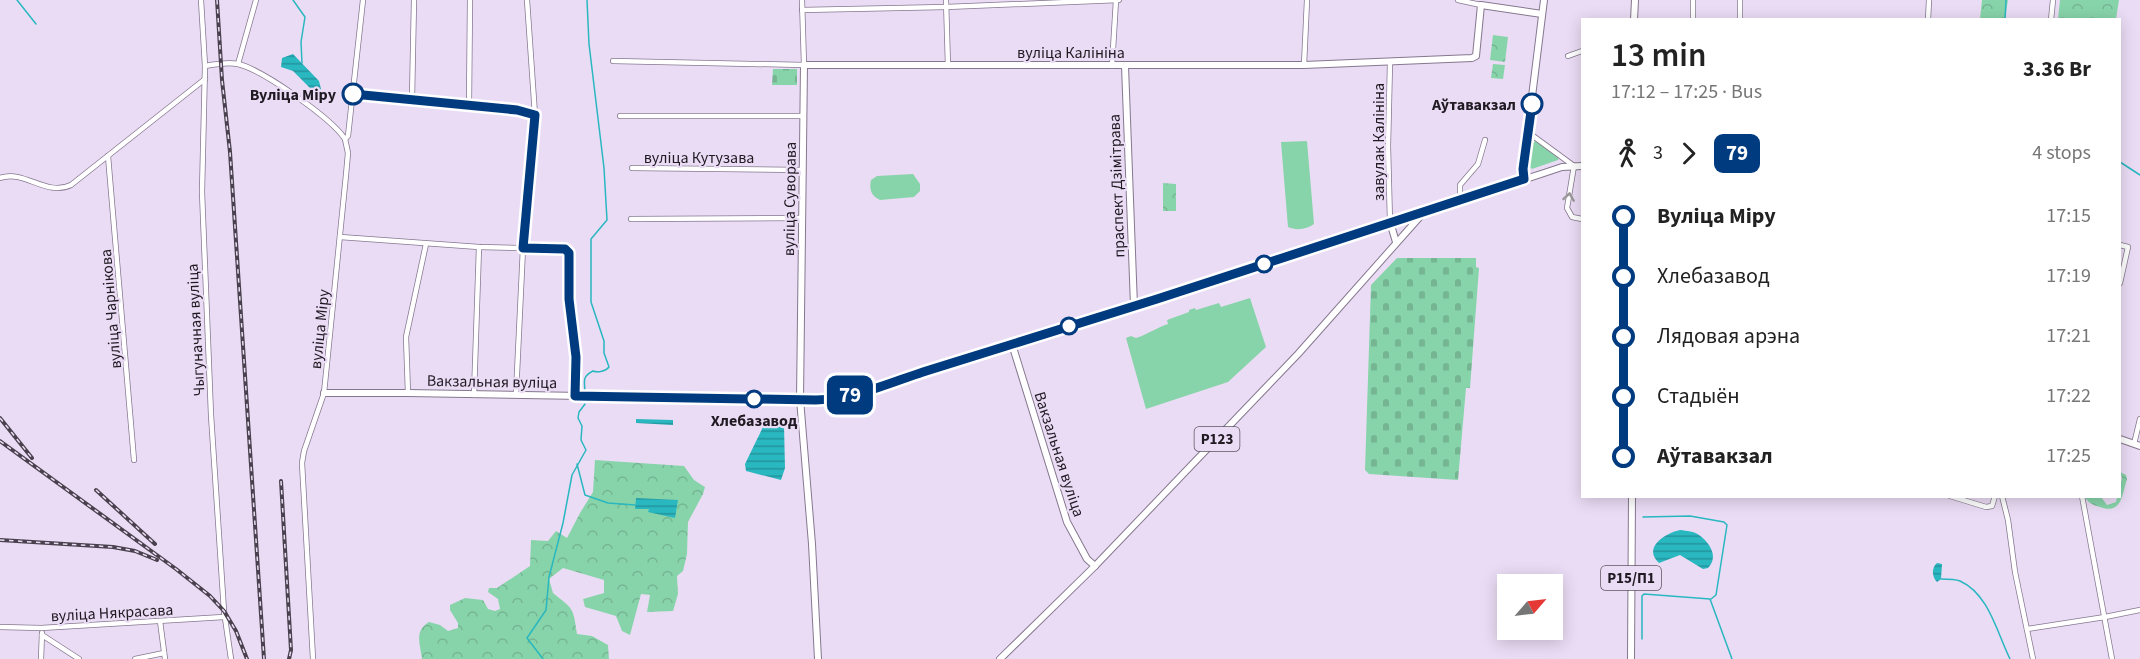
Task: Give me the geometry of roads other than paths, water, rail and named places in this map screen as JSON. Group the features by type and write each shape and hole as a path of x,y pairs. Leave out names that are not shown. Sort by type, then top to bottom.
{"main road":[{"path":"1524,179 1523,169 1544,0"},
{"path":"1634,18 1635,0"},
{"name":"вуліца Калініна","path":"804,65 1304,65 1472,58 1476,56 1481,5"},
{"path":"1481,5 1542,14"},
{"name":"вуліца Суворава","path":"804,65 800,399 812,544 818,659"},
{"name":"праспект Дзімітрава","path":"1125,66 1134,306"},
{"name":"Вакзальная вуліца","path":"324,393 825,400 861,393 1562,167 1581,166"},
{"name":"Р123","path":"1000,659 1095,566 1338,312 1396,242 1426,211"},
{"path":"1390,222 1396,242"},
{"name":"Вакзальная вуліца","path":"1012,345 1067,522 1087,559 1095,566"},
{"path":"2121,439 2137,445"},
{"name":"Р15/П1","path":"1631,659 1632,498"}],"street":[{"name":"Чыгуначная вуліца","path":"201,0 206,66 202,153 211,415 224,617 231,659"},
{"path":"238,64 256,0"},
{"name":"вуліца Міру","path":"313,659 302,463 324,393 347,164 345,139 348,136 363,0"},
{"path":"412,99 414,0"},
{"path":"469,105 470,0"},
{"path":"516,394 523,248 535,115 527,0"},
{"name":"вуліца Суворава","path":"802,0 804,65"},
{"path":"946,0 948,66"},
{"path":"802,10 946,8 1117,0 1112,66"},
{"path":"1304,65 1307,0"},
{"path":"1458,0 1481,5"},
{"path":"1693,0 1693,18"},
{"path":"1740,0 1740,18"},
{"path":"1928,18 1929,0"},
{"path":"2051,18 2053,0"},
{"path":"1568,56 1581,51"},
{"name":"вуліца Калініна","path":"614,61 804,65"},
{"name":"завулак Калініна","path":"1390,63 1388,146 1390,222"},
{"path":"206,66 238,64 254,70 300,99 334,125 345,139"},
{"path":"0,178 15,176 49,188 65,188 205,79"},
{"path":"353,94 517,110 535,115"},
{"path":"620,116 803,116"},
{"path":"1529,132 1574,166 1567,208 1572,218 1581,219"},
{"path":"1460,199 1460,185 1478,164 1485,140"},
{"name":"вуліца Чарнікова","path":"108,156 135,460"},
{"name":"вуліца Кутузава","path":"632,168 803,170"},
{"path":"631,219 802,218"},
{"path":"340,237 479,247 565,249 569,253 569,299 576,357 575,396"},
{"path":"408,393 405,337 426,244"},
{"path":"2121,245 2128,247 2121,279"},
{"path":"474,394 479,247"},
{"path":"2137,445 2140,419"},
{"path":"1957,498 1986,507 2006,509"},
{"path":"1992,506 1994,498"},
{"path":"2003,498 2033,659"},
{"path":"2082,498 2112,659"},
{"path":"2027,629 2140,610"},
{"name":"вуліца Някрасава","path":"0,627 41,628 224,617"},
{"path":"135,659 165,656 160,621"},
{"path":"41,628 41,659"},
{"path":"42,635 79,659"}],"water":[{"path":"293,54 319,81 321,89 315,93 293,71 281,67 282,58"},
{"path":"636,419 673,420 673,425 636,423"},
{"path":"766,424 784,425 785,468 781,480 746,471 745,464 763,427"},
{"path":"636,498 678,500 675,518 648,512 649,509 635,509"},
{"path":"1680,530 1695,533 1707,542 1713,555 1708,568 1703,569 1680,555 1659,563 1654,557 1654,546 1668,534"},
{"path":"1937,563 1942,564 1941,579 1937,582 1933,572"}],"waterway":[{"path":"17,0 36,24"},
{"path":"293,0 305,17 301,42 302,63"},
{"path":"585,393 584,380 587,375 609,367 604,353 604,341 591,302 591,239 607,220 604,168 589,44 587,0"},
{"path":"2005,18 2006,0"},
{"path":"2121,163 2140,175"},
{"path":"543,659 527,638 546,610 549,577 572,475 586,450 581,440 582,426 578,418 585,404"},
{"path":"577,464 585,495 608,503 635,505"},
{"path":"1643,517 1690,516 1724,522 1727,525 1716,595 1711,599"},
{"path":"1941,579 1960,581 1978,595 1991,615 2010,659"},
{"path":"1642,639 1642,596 1644,594 1710,599 1732,659"}],"railway":[{"path":"217,0 222,80 230,152 264,659"},
{"path":"0,418 32,458"},
{"path":"0,441 210,596 224,611 236,631 247,659"},
{"path":"281,481 291,650 289,659"},
{"path":"96,490 155,544"},
{"path":"0,540 113,547 135,551 157,560"}],"place":[{"name":"Вуліца Міру","path":"353,94"},
{"name":"Аўтавакзал","path":"1532,104"},
{"name":"Хлебазавод","path":"754,399"}]}
